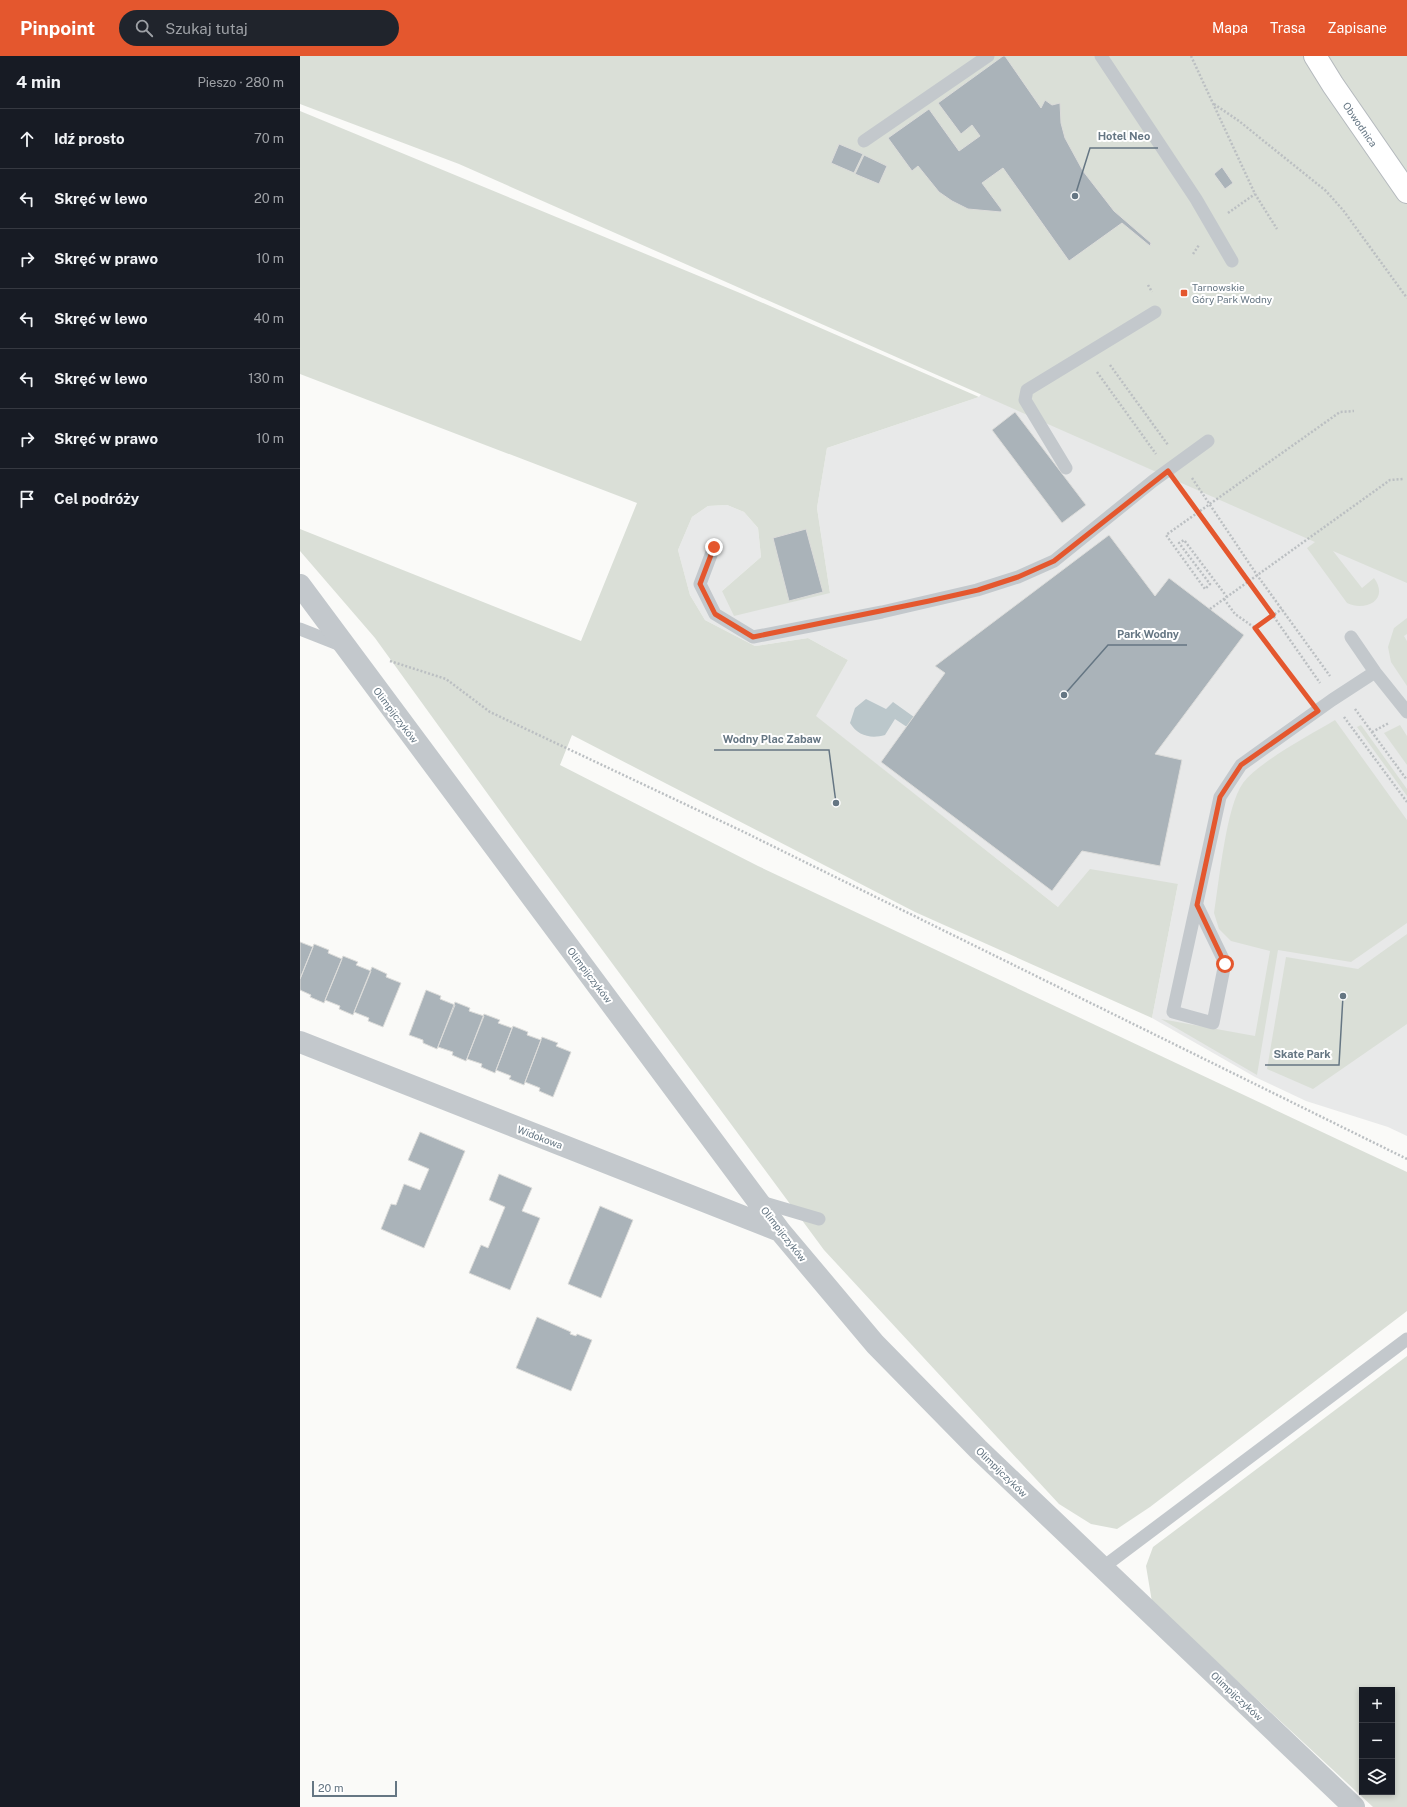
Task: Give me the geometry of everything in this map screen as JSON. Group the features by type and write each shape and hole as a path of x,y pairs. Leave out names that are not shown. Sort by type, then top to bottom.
{"highway":[{"name":"Obwodnica","path":"1315,56 1333,85 1407,192"}],"street":[{"name":"Olimpijczyków","path":"300,585 780,1231 874,1344 978,1449 1354,1807"},
{"name":"Widokowa","path":"300,1042 780,1231"}],"lane":[{"path":"864,141 988,56"},
{"path":"1101,56 1196,199 1232,261"},
{"path":"1066,468 1025,400 1027,390 1155,312"},
{"path":"714,547 700,584 715,614 753,637 921,603 978,590 1018,577 1054,561 1208,441"},
{"path":"300,629 346,647"},
{"path":"1352,637 1375,672 1407,712"},
{"path":"1197,905 1225,964 1213,1023 1173,1012 1220,797 1241,765 1375,672"},
{"path":"757,1200 819,1220"},
{"path":"1102,1568 1407,1339"}],"path":[{"path":"1191,56 1255,194 1277,229"},
{"path":"1214,104 1239,121 1326,191 1343,210 1407,298"},
{"path":"1222,217 1255,194"},
{"path":"1098,347 1181,462 1257,575 1332,678"},
{"path":"1084,356 1249,581 1322,686"},
{"path":"1318,711 1255,628 1235,614 1184,540 1179,543 1210,584 1205,589 1166,536 1198,511 1340,412 1354,411"},
{"path":"1210,609 1390,480 1403,479"},
{"path":"1255,628 1282,609"},
{"path":"389,661 446,679 490,712 751,836 1407,1159"},
{"path":"1353,707 1407,780"},
{"path":"1341,713 1407,802"},
{"path":"1372,732 1390,722"}],"shaded area":[{"path":"300,56 1407,56 1407,583 1333,551 1362,588 1374,578 1378,586 1379,592 1377,598 1368,605 1361,606 1347,603 1307,548 1315,542 459,164 300,104"},
{"path":"300,111 740,293 979,397 827,448 817,508 830,593 734,616 722,591 761,557 758,528 744,512 727,505 708,506 692,517 678,550 690,595 705,620 755,646 808,638 848,660 816,716 1058,907 1090,869 1178,884 1152,1018 915,912 572,735 560,765 758,866 1407,1172 1407,1311 1150,1507 1117,1529 1091,1524 1059,1504 824,1250 524,844 375,638 300,551 300,529 581,641 637,503 300,374"},
{"path":"1041,298 1407,360 1407,1136 1388,1127 1306,1101 1255,1077 1152,1018 1178,884 1058,907 815,716 848,660 808,638 755,646 705,620 690,595 678,550 692,517 708,506 727,505 744,512 758,528 761,557 722,591 830,593 817,508 827,448 979,397"},
{"path":"1407,618 1407,634 1404,636 1407,641 1407,686 1391,662 1388,647 1394,628"},
{"path":"866,699 886,709 893,702 914,717 907,727 895,719 885,735 875,737 861,734 850,723 855,708"},
{"path":"1335,720 1407,820 1407,923 1351,962 1278,950 1257,1075 1161,1019 1255,1036 1270,951 1231,941 1219,929 1214,913 1224,845 1232,809 1237,794 1243,783 1261,766 1273,757"},
{"path":"1361,725 1407,789 1407,796 1357,727"},
{"path":"1400,725 1407,736 1407,765 1384,733"},
{"path":"1407,934 1407,1024 1313,1089 1267,1069 1286,957 1358,969"},
{"path":"1407,1356 1407,1807 1373,1807 1360,1795 1395,1795 1395,1687 1359,1687 1359,1794 1152,1602 1146,1566 1153,1547"}],"building":[{"path":"1005,56 1041,108 1045,100 1052,105 1060,103 1061,123 1065,138 1083,171 1114,211 1151,243 1150,246 1122,223 1069,261 1003,168 982,183 1002,210 1001,212 968,209 939,192 918,166 912,171 888,138 929,109 959,151 980,136 972,125 961,134 938,103"},
{"path":"839,144 863,154 854,173 831,163"},
{"path":"864,155 887,166 879,184 855,174"},
{"path":"1222,167 1233,183 1225,189 1214,174"},
{"path":"1015,412 1086,505 1062,523 992,430"},
{"path":"806,529 823,592 789,601 773,538"},
{"path":"1109,535 1155,596 1169,578 1244,635 1155,754 1182,760 1160,866 1082,851 1052,891 881,762 945,673 935,666"},
{"path":"300,942 313,947 300,979"},
{"path":"314,944 329,950 328,953 342,959 324,1003 310,997 311,995 300,990 300,979"},
{"path":"343,956 358,962 356,965 371,971 353,1015 339,1009 340,1006 325,1000"},
{"path":"372,967 387,974 386,977 401,983 383,1027 368,1021 369,1018 354,1012"},
{"path":"426,990 441,996 440,999 455,1005 437,1049 423,1043 423,1040 409,1035"},
{"path":"455,1002 470,1008 469,1011 484,1016 466,1061 452,1055 453,1052 438,1047"},
{"path":"484,1014 500,1020 498,1023 512,1028 495,1073 481,1067 482,1064 467,1059"},
{"path":"513,1026 528,1032 527,1035 541,1040 524,1085 509,1079 511,1076 496,1070"},
{"path":"542,1037 558,1043 556,1046 571,1052 553,1097 539,1091 540,1088 525,1082"},
{"path":"420,1132 465,1151 424,1248 381,1229 391,1204 396,1205 404,1184 420,1190 429,1169 408,1160"},
{"path":"499,1174 532,1188 522,1211 540,1218 510,1290 469,1273 481,1245 488,1248 505,1207 489,1200"},
{"path":"600,1206 633,1220 601,1298 568,1284"},
{"path":"537,1317 571,1332 570,1334 576,1336 577,1334 592,1340 571,1391 516,1368"}],"place":[{"name":"Hotel Neo","path":"1075,196"},
{"name":"Tarnowskie Góry Park Wodny","path":"1184,293"},
{"name":"Park Wodny","path":"1064,695"},
{"name":"Wodny Plac Zabaw","path":"836,803"},
{"name":"Skate Park","path":"1343,996"}],"route":[{"path":"714,547 700,584 715,614 753,637 882,612 978,590 1018,577 1054,561 1111,514 1168,471 1273,615 1255,628 1318,711 1241,765 1220,797 1197,905 1225,964"}]}
